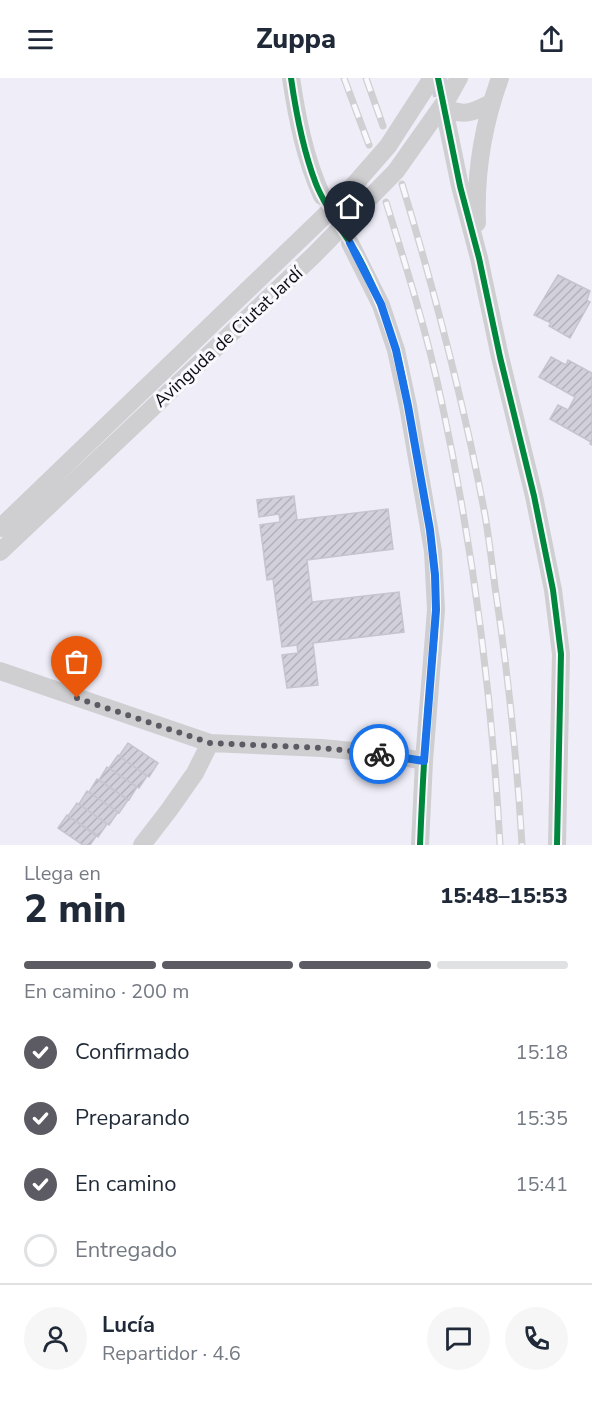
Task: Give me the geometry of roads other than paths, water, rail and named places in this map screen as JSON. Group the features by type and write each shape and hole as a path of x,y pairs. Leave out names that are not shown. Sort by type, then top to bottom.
{"street":[{"path":"291,78 304,145 322,196"},
{"name":"Avinguda de Ciutat Jardí","path":"0,528 339,202 388,146 432,78"},
{"name":"Avinguda de Ciutat Jardí","path":"0,552 314,255 396,171 449,96 459,78"},
{"path":"479,258 476,187 491,103 500,78"},
{"path":"491,103 478,110 450,117 460,186 534,496 553,590 561,654 557,845"},
{"path":"350,243 381,304 396,350 430,530 436,610 420,845"},
{"path":"0,670 210,743 322,748 384,754 424,761"},
{"path":"142,845 195,773 210,743"}],"tunnel":[{"path":"438,78 446,114"}],"railway":[{"path":"344,78 369,145"},
{"path":"366,78 383,126"},
{"path":"402,184 448,348 485,515 508,684 522,845"},
{"path":"386,202 429,349 463,510 480,621 492,733 500,845"}]}
